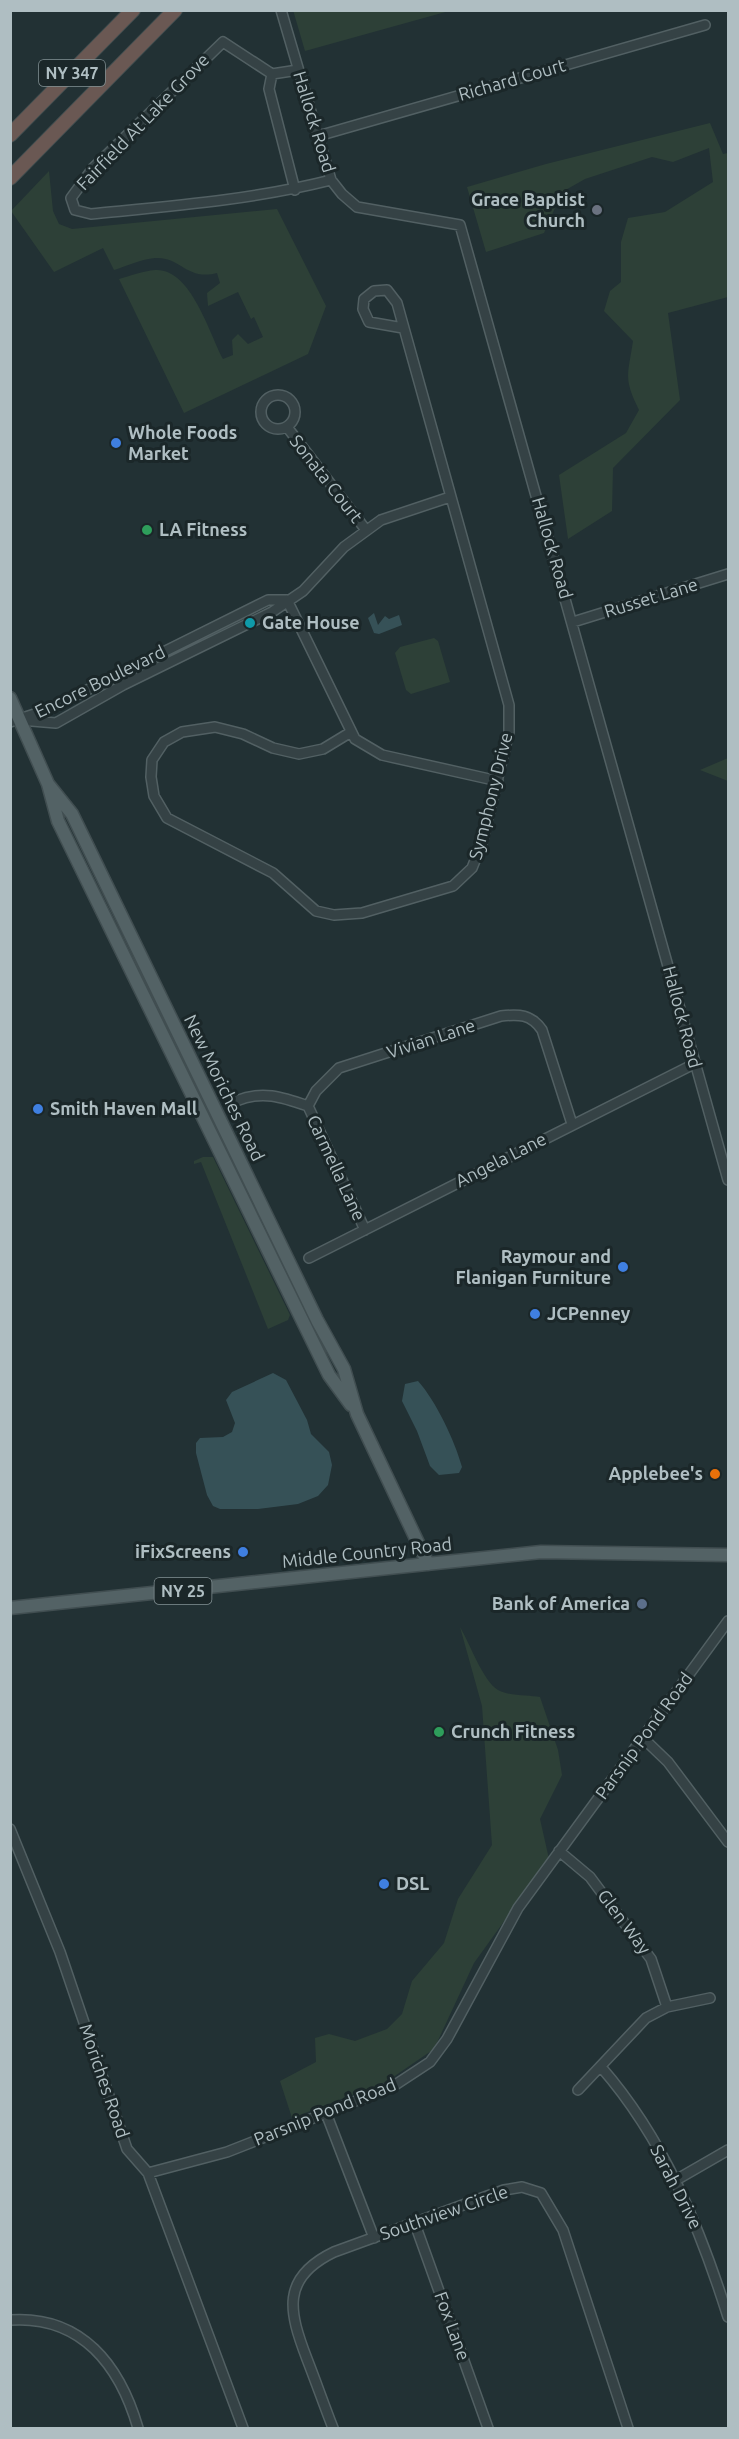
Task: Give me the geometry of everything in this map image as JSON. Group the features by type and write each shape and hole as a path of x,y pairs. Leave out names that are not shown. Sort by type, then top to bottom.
{"highway":[{"name":"NY 347","path":"10,135 133,10"},
{"name":"NY 347","path":"10,178 175,10"},
{"path":"10,186 29,159"}],"main road":[{"name":"New Moriches Road","path":"10,698 15,721 48,784 58,821 329,1376 357,1414 428,1564"},
{"name":"Middle Country Road","path":"11,1608 562,1551 729,1555"}],"street":[{"name":"Hallock Road","path":"281,10 332,180 342,194 357,207 460,225 573,622 694,1064 729,1180"},
{"name":"Richard Court","path":"318,136 705,25"},
{"name":"Fairfield At Lake Grove","path":"272,74 223,42 93,168 71,198 75,210 91,214 231,200 295,190 332,180"},
{"path":"295,190 269,89 272,74 298,70"},
{"name":"Symphony Drive","path":"351,732 323,749 300,754 273,748 243,734 215,727 182,732 164,742 153,760 151,777 154,796 167,818 273,873 316,911 334,915 362,913 453,886 472,868 482,843 498,781 509,732 509,705 397,303 387,290 374,291 364,299 363,309 369,322 403,328"},
{"name":"Sonata Court","path":"286,427 366,530"},
{"name":"Encore Boulevard","path":"15,721 56,723 123,685 272,612 286,600 303,591 344,547 381,520 450,496"},
{"name":"Russet Lane","path":"573,622 729,574"},
{"name":"Encore Boulevard","path":"15,721 47,710 268,600 286,600"},
{"path":"286,600 355,739 382,755 498,781"},
{"name":"Vivian Lane","path":"308,1106 316,1091 339,1068 501,1016 518,1014 533,1019 542,1030 572,1124"},
{"name":"Angela Lane","path":"309,1258 694,1064"},
{"path":"236,1101 264,1094 276,1095 308,1106"},
{"name":"Carmella Lane","path":"308,1106 365,1230"},
{"name":"Parsnip Pond Road","path":"148,2173 227,2152 395,2085 430,2062 447,2039 518,1908 729,1621"},
{"path":"643,1738 668,1762 729,1842"},
{"name":"Moriches Road","path":"10,1829 60,1952 127,2150 148,2173 243,2428"},
{"name":"Glen Way","path":"559,1851 590,1877 651,1959 668,2007"},
{"path":"578,2090 638,2025 668,2007 710,1998"},
{"name":"Sarah Drive","path":"601,2067 632,2105 676,2180 692,2213 729,2318"},
{"path":"326,2113 374,2238"},
{"path":"676,2180 729,2150"},
{"name":"Southview Circle","path":"333,2428 297,2332 291,2306 293,2293 303,2275 320,2259 504,2190 522,2187 541,2193 563,2230 628,2428"},
{"name":"Fox Lane","path":"415,2224 489,2428"},
{"path":"718,2284 729,2280"},
{"path":"10,2320 53,2325 90,2345 104,2357 120,2379 138,2428"}],"green space":[{"path":"293,10 449,10 449,11 305,51"},
{"path":"710,123 723,154 728,153 728,297 668,313 680,400 613,468 612,511 568,539 559,475 626,433 639,410 628,376 633,341 604,311 610,291 621,282 621,242 628,218 665,212 713,182 709,148 673,162 652,157 585,179 562,192 544,233 486,252 467,187 546,164"},
{"path":"49,171 53,211 59,224 72,229 277,209 326,306 308,354 184,413 119,279 155,270 168,272 179,279 197,304 223,359 233,355 232,340 238,334 248,344 263,337 254,317 251,319 238,292 208,306 207,293 220,283 217,273 198,274 164,258 145,260 114,270 103,248 54,272 11,211"},
{"path":"434,638 438,641 450,682 411,694 406,690 395,653 400,647"},
{"path":"728,758 728,781 700,770"},
{"path":"203,1157 213,1157 290,1315 288,1320 268,1329 201,1162 194,1164 194,1161"},
{"path":"460,1627 482,1671 492,1685 507,1693 540,1697 558,1750 562,1775 540,1819 549,1859 474,1963 434,2049 386,2082 292,2118 280,2081 316,2062 315,2038 329,2034 355,2041 387,2029 402,2014 412,1981 444,1943 458,1899 492,1845 482,1706"}],"water":[{"path":"374,613 378,625 385,616 389,619 399,615 402,625 379,634 374,633 368,618"},
{"path":"273,1373 286,1380 307,1420 311,1434 329,1452 332,1465 328,1485 318,1496 298,1504 258,1509 220,1509 213,1506 207,1495 196,1453 196,1443 200,1438 223,1437 232,1432 235,1423 226,1400 232,1392"},
{"path":"418,1381 438,1410 450,1434 462,1467 459,1473 439,1475 430,1466 417,1431 402,1401 405,1384"}],"place":[{"name":"Grace Baptist Church","path":"597,210"},
{"name":"Whole Foods Market","path":"116,443"},
{"name":"LA Fitness","path":"147,530"},
{"name":"Gate House","path":"250,623"},
{"name":"Smith Haven Mall","path":"38,1109"},
{"name":"Raymour and Flanigan Furniture","path":"623,1267"},
{"name":"JCPenney","path":"535,1314"},
{"name":"Applebee's","path":"715,1474"},
{"name":"iFixScreens","path":"243,1552"},
{"name":"Bank of America","path":"642,1604"},
{"name":"Crunch Fitness","path":"439,1732"},
{"name":"DSL","path":"384,1884"}]}
